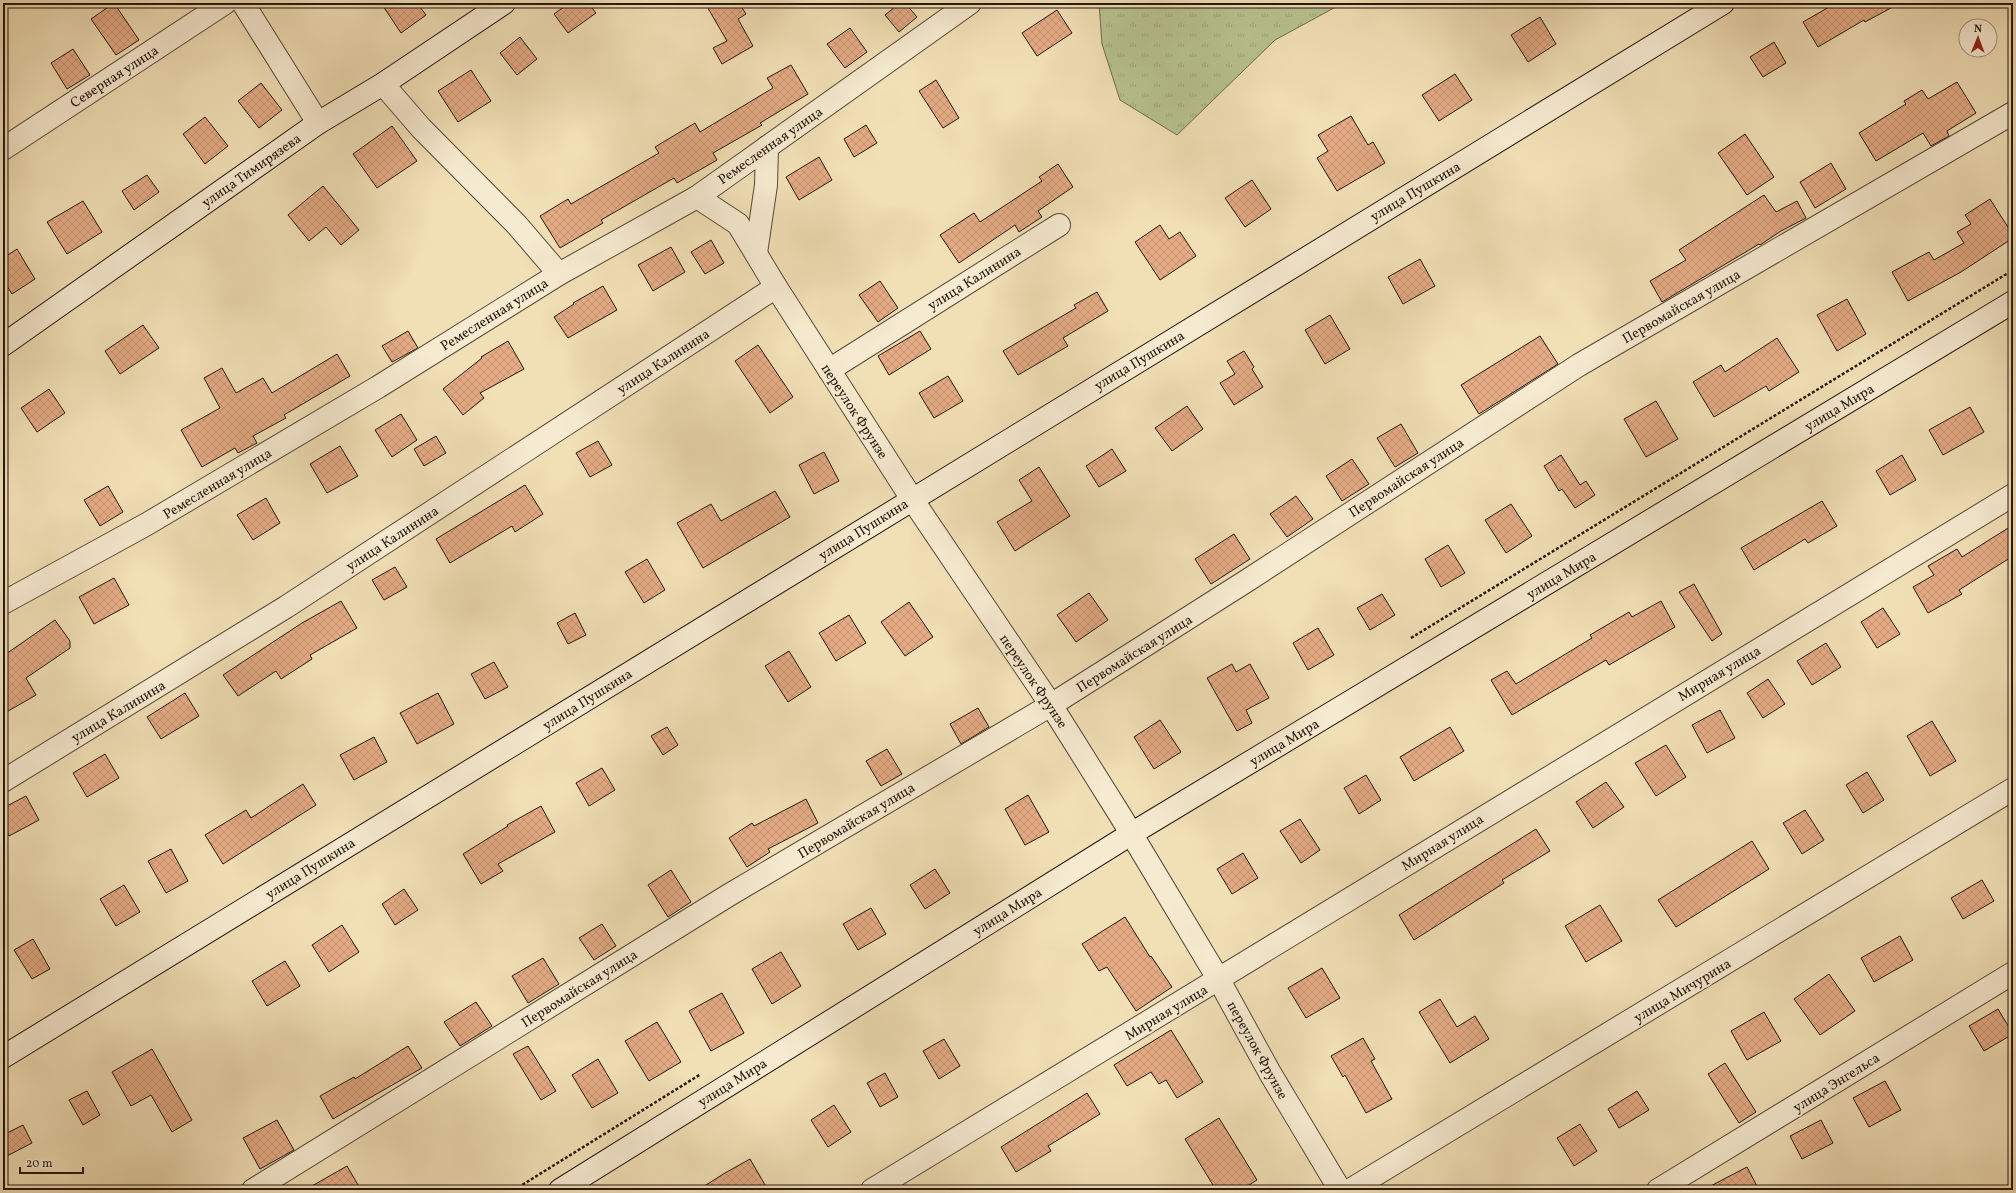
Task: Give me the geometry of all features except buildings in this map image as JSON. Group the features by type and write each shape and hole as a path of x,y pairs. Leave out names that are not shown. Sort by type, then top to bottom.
{"street":[{"name":"Северная улица","path":"3,149 226,3"},
{"path":"243,3 318,123"},
{"name":"улица Тимирязева","path":"3,344 318,123 384,84 504,3"},
{"name":"Ремесленная улица","path":"3,603 161,516 378,387 560,274 696,197 970,3"},
{"name":"улица Пушкина","path":"3,1057 1723,3"},
{"path":"384,84 421,128 517,225 560,274"},
{"name":"Первомайская улица","path":"253,1190 729,895 1051,705 1248,580 1578,365 2013,113"},
{"path":"756,253 766,185 767,147"},
{"name":"переулок Фрунзе","path":"696,197 738,224 776,287 912,499 1051,705 1219,980 1270,1073 1340,1190"},
{"name":"улица Калинина","path":"829,370 1059,225"},
{"name":"улица Калинина","path":"3,781 286,607 776,287"},
{"name":"улица Мира","path":"560,1190 1131,834 2013,302"},
{"name":"Мирная улица","path":"872,1190 1219,980 1613,737 2013,495"},
{"name":"улица Мичурина","path":"1350,1190 2013,789"},
{"name":"улица Энгельса","path":"1658,1190 2013,973"}],"green space":[{"path":"1099,3 1343,3 1275,40 1177,135 1120,100 1102,44"}]}
